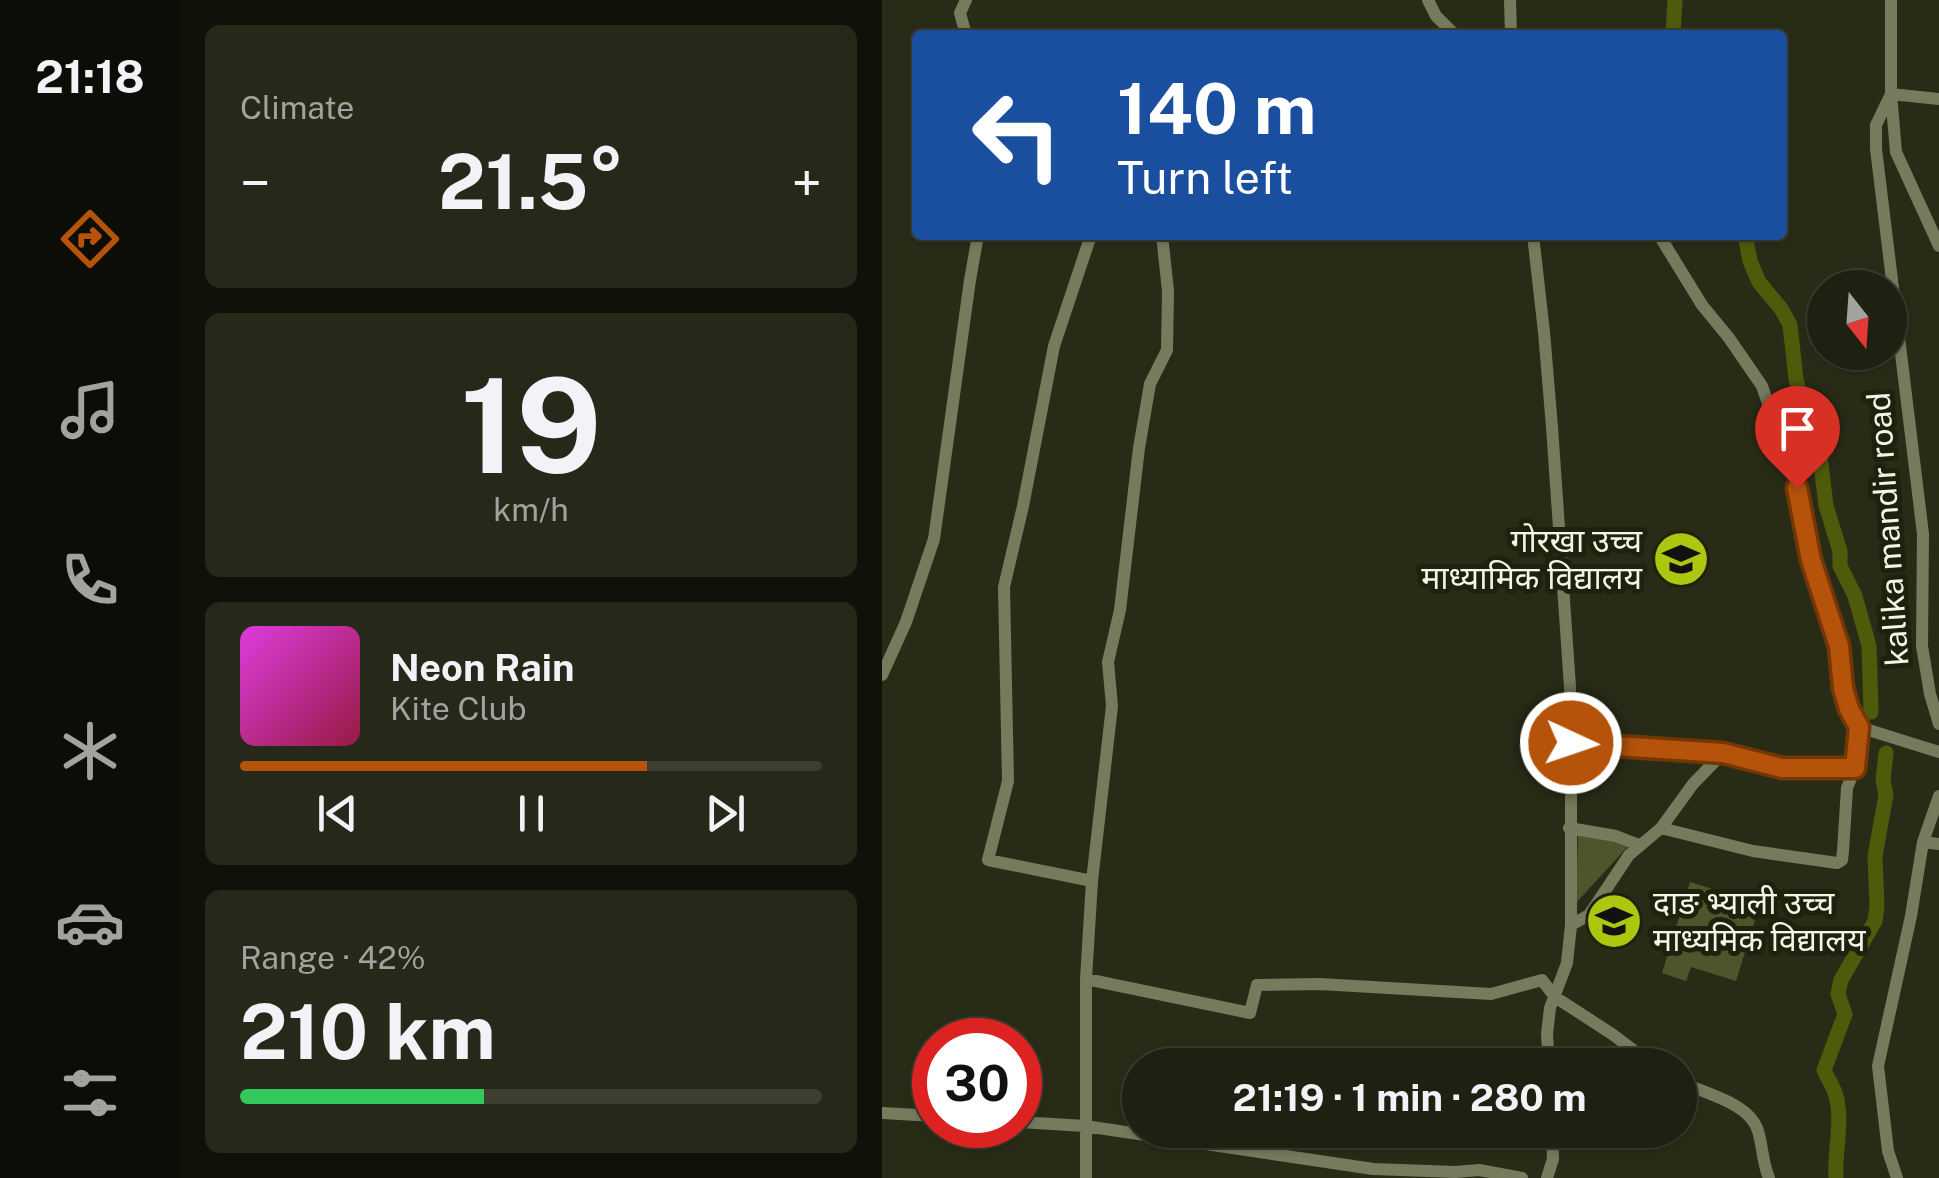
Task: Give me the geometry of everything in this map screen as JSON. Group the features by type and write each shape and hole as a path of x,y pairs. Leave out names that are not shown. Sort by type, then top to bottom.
{"street":[{"path":"965,30 960,13 966,0"},
{"path":"1428,0 1436,16 1450,30"},
{"path":"1510,0 1511,30"},
{"path":"1891,0 1891,94 1896,152 1938,246"},
{"path":"1891,94 1938,98"},
{"name":"kalika mandir road","path":"1891,94 1876,125 1876,149 1923,534 1922,646 1938,724"},
{"path":"882,675 906,622 934,539 977,240"},
{"path":"1089,240 1054,346 1004,587 1008,781 988,860 1092,881"},
{"path":"1086,1178 1086,980 1092,881 1112,706 1108,662 1120,610 1150,384 1167,350 1168,292 1163,240"},
{"path":"1533,240 1552,427 1571,743 1571,926 1567,963 1550,1008 1548,1048"},
{"path":"1661,828 1753,850 1842,860 1846,788 1855,768 1859,727 1843,688 1839,646 1811,560 1797,488 1762,386 1702,306 1662,240"},
{"path":"1921,576 1938,572"},
{"path":"1859,727 1938,752"},
{"path":"1571,743 1723,753 1782,768 1855,768"},
{"path":"1571,926 1590,914 1630,855 1661,828 1693,784 1723,753"},
{"path":"1896,1178 1888,1151 1878,1066 1923,842 1938,796"},
{"path":"1569,828 1616,836 1639,845"},
{"path":"1923,842 1938,844"},
{"path":"1086,980 1250,1012 1257,985 1320,984 1491,994 1542,980 1555,997 1631,1048"},
{"path":"1697,1089 1738,1107 1751,1118 1758,1130 1768,1178"},
{"path":"882,1113 912,1115"},
{"path":"1042,1123 1086,1126 1373,1173 1479,1170 1522,1178"},
{"path":"1547,1178 1553,1148"}],"green space":[{"path":"1578,835 1630,844 1576,903"},
{"path":"1690,882 1760,904 1736,981 1691,967 1686,981 1662,973"}],"waterway":[{"path":"1673,30 1675,0"},
{"path":"1746,240 1759,282 1790,325 1796,379 1820,456 1826,506 1840,551 1840,566 1855,596 1869,646 1871,712"},
{"path":"1836,1178 1838,1103 1824,1070 1845,1014 1838,994 1841,980 1875,921 1875,856 1886,795 1886,753"}],"place":[{"name":"गोरखा उच्च माध्यामिक विद्यालय","path":"1681,559"},
{"name":"दाङ भ्याली उच्च माध्यमिक विद्यालय","path":"1614,921"}],"route":[{"path":"1571,743 1723,753 1782,768 1855,768 1859,727 1843,688 1839,646 1811,560 1797,488"}]}
